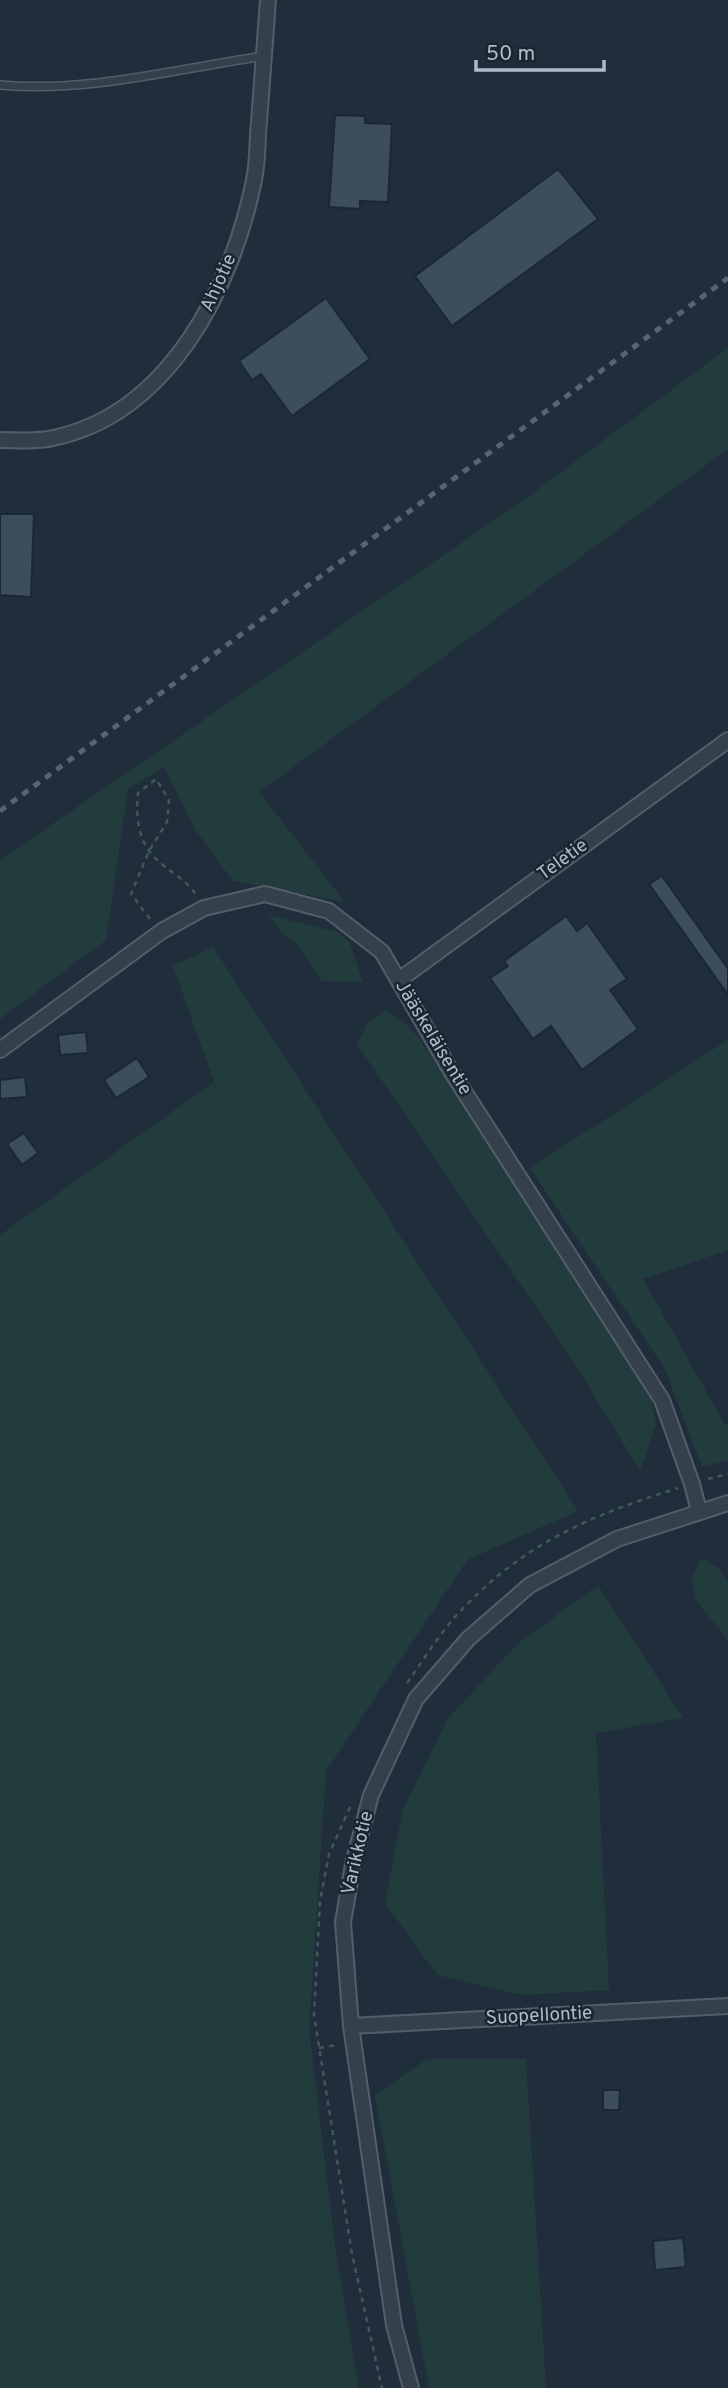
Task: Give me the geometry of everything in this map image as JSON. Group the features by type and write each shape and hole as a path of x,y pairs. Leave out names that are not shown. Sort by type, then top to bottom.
{"street":[{"name":"Ahjotie","path":"0,440 52,439 94,425 125,407 167,370 202,320 232,260 254,179 268,0"},
{"name":"Teletie","path":"399,980 728,740"},
{"name":"Jääskeläisentie","path":"0,1050 162,931 204,908 265,894 329,911 382,952 451,1070 662,1400 699,1511"},
{"name":"Varikkotie","path":"411,2388 394,2325 353,2042 343,1922 353,1864 371,1795 416,1699 468,1639 530,1584 617,1539 728,1503"},
{"name":"Suopellontie","path":"351,2026 728,2006"}],"lane":[{"path":"0,85 32,88 76,86 264,57"}],"path":[{"path":"162,931 145,914 131,894 149,851 167,822 169,800 156,779 138,793 136,817 149,851 190,885 204,908"},
{"path":"405,1686 453,1619 511,1564 571,1527 628,1504 728,1474"},
{"path":"351,1806 330,1854 320,1901 314,2015 352,2254 382,2388"},
{"path":"319,2048 353,2042"}],"green space":[{"path":"728,348 728,449 259,792 345,902 233,881 197,832 164,767 128,789 106,940 0,1019 0,860 518,504"},
{"path":"268,915 337,932 349,941 363,982 321,981 298,945 282,932"},
{"path":"213,947 578,1511 467,1560 326,1771 309,2029 336,2254 359,2388 0,2388 0,1235 214,1082 173,966"},
{"path":"385,1010 403,1021 418,1037 648,1382 656,1424 640,1471 582,1375 357,1044 367,1024"},
{"path":"728,1040 728,1250 643,1279 724,1423 728,1424 728,1460 702,1467 665,1369 530,1168"},
{"path":"702,1558 718,1568 728,1581 728,1640 695,1599 692,1577"},
{"path":"598,1585 683,1718 596,1733 609,1990 522,1995 437,1975 385,1903 403,1809 447,1720 516,1645"},
{"path":"427,2059 526,2059 546,2388 429,2388 375,2095"}],"building":[{"path":"335,115 365,116 365,123 392,124 388,202 360,201 360,209 329,207"},
{"path":"558,169 598,219 452,326 415,276"},
{"path":"326,298 370,359 292,416 261,374 252,380 239,361"},
{"path":"0,514 34,514 31,597 0,595"},
{"path":"662,876 728,969 728,995 649,884"},
{"path":"566,916 577,931 587,923 627,979 610,990 638,1029 582,1070 551,1026 533,1039 490,978 508,966 504,961"},
{"path":"86,1032 88,1053 60,1055 58,1035"},
{"path":"137,1058 149,1077 116,1098 104,1080"},
{"path":"25,1077 27,1097 0,1099 0,1080"},
{"path":"24,1133 38,1153 22,1165 7,1144"},
{"path":"603,2090 620,2090 619,2110 603,2110"},
{"path":"683,2238 686,2267 655,2270 653,2241"}],"railway":[{"path":"0,811 728,278"}]}
